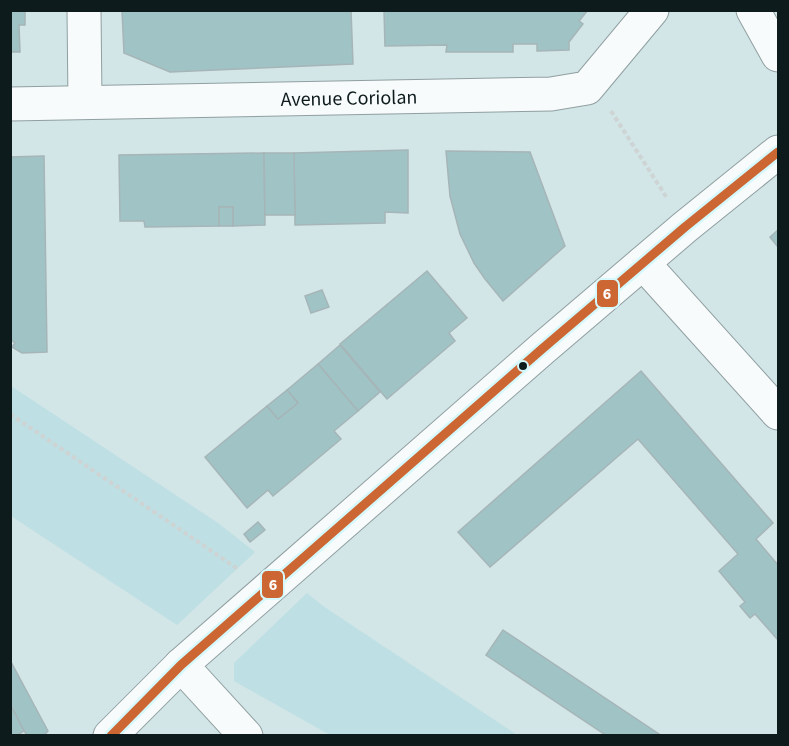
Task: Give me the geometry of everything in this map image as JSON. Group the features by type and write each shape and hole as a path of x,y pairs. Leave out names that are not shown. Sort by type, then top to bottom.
{"street":[{"path":"84,10 85,102"},
{"path":"587,88 652,10"},
{"path":"753,10 778,56"},
{"name":"Avenue Coriolan","path":"10,104 550,94 587,88"},
{"path":"110,735 181,665 308,554 685,227 778,153"},
{"path":"643,263 778,413"},
{"path":"181,665 246,735"}],"path":[{"path":"587,88 608,106 685,227"},
{"path":"10,414 212,550"}],"shaded area":[{"path":"11,386 218,523 255,552 177,625 11,516"},
{"path":"307,593 323,606 517,735 330,735 234,681 234,663"}],"building":[{"path":"10,10 25,10 25,25 19,25 20,52 10,52"},
{"path":"122,10 351,10 353,64 170,72 124,53"},
{"path":"384,10 588,10 579,21 583,24 569,42 569,50 537,51 537,44 513,44 513,52 446,52 447,45 385,46"},
{"path":"408,150 408,213 385,212 385,223 295,225 294,153"},
{"path":"446,151 530,152 565,246 503,301 474,263 460,234 450,196"},
{"path":"264,153 265,225 233,226 233,207 219,207 219,226 145,227 144,221 120,221 119,155"},
{"path":"264,153 294,153 295,215 265,215"},
{"path":"44,156 47,352 22,353 12,347 15,343 10,339 10,157"},
{"path":"219,207 233,207 233,226 219,226"},
{"path":"778,230 778,247 770,237"},
{"path":"427,271 467,318 449,333 455,341 387,399 340,344"},
{"path":"322,290 329,307 311,313 305,296"},
{"path":"340,345 380,392 358,411 318,364"},
{"path":"318,364 358,411 334,431 341,439 273,496 268,490 247,508 205,457 267,406 278,419 298,403 287,390"},
{"path":"641,371 773,523 756,539 778,565 778,640 755,614 750,618 740,606 745,602 719,571 738,554 638,439 490,567 458,532"},
{"path":"287,390 298,403 278,419 267,406"},
{"path":"258,522 265,530 250,542 244,534"},
{"path":"503,630 662,736 607,736 486,655"},
{"path":"10,660 48,731 43,736 27,736 10,704"},
{"path":"10,704 24,731 16,736 10,736"}],"transit line":[{"name":"6","path":"111,736 181,665 542,349 685,227 778,152"}]}
